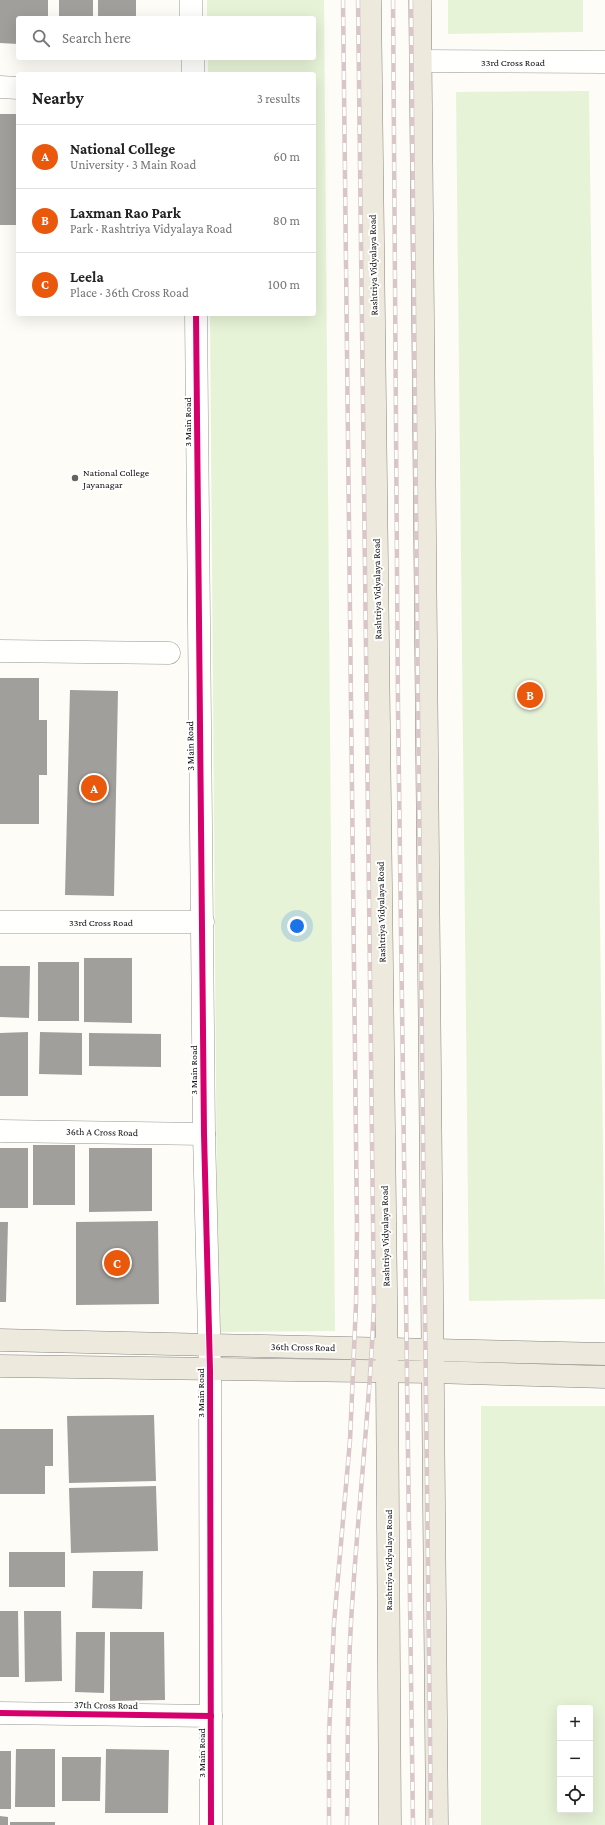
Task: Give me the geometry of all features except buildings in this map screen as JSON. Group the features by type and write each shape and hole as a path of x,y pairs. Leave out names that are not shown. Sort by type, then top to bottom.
{"main road":[{"name":"Rashtriya Vidyalaya Road","path":"370,0 387,1372 390,1825"},
{"path":"420,0 437,1825"},
{"name":"36th Cross Road","path":"0,1340 605,1354"},
{"path":"0,1366 432,1372 605,1377"}],"street":[{"path":"191,0 191,16"},
{"path":"193,60 193,72"},
{"name":"33rd Cross Road","path":"421,61 605,62"},
{"path":"0,87 16,88"},
{"name":"3 Main Road","path":"196,316 204,1134 210,1370 211,1825"},
{"path":"0,651 169,654"},
{"name":"33rd Cross Road","path":"0,922 203,922"},
{"name":"36th A Cross Road","path":"0,1131 204,1134"},
{"name":"37th Cross Road","path":"0,1713 211,1716"}],"green space":[{"path":"207,0 324,0 335,1331 218,1332 210,316 316,316 316,72 208,72 208,60 316,60 316,16 207,16"},
{"path":"448,0 583,0 583,32 448,34"},
{"path":"589,91 605,1299 469,1301 456,92"},
{"path":"481,1406 605,1406 605,1825 481,1825"}],"railway":[{"path":"329,1825 329,1735 334,1623 350,1440 356,1304 357,1228 343,0"},
{"path":"347,1825 348,1699 351,1623 370,1383 374,1303 358,0"},
{"path":"393,0 398,708 413,1825"},
{"path":"411,0 431,1825"}],"cycle path":[{"path":"196,316 204,1134 210,1370 211,1825"},
{"path":"0,1713 211,1716"}],"place":[{"name":"National College Jayanagar","path":"75,478"},
{"name":"Laxman Rao Park","path":"530,695"},
{"name":"National College","path":"94,788"},
{"name":"Leela","path":"117,1263"}]}
